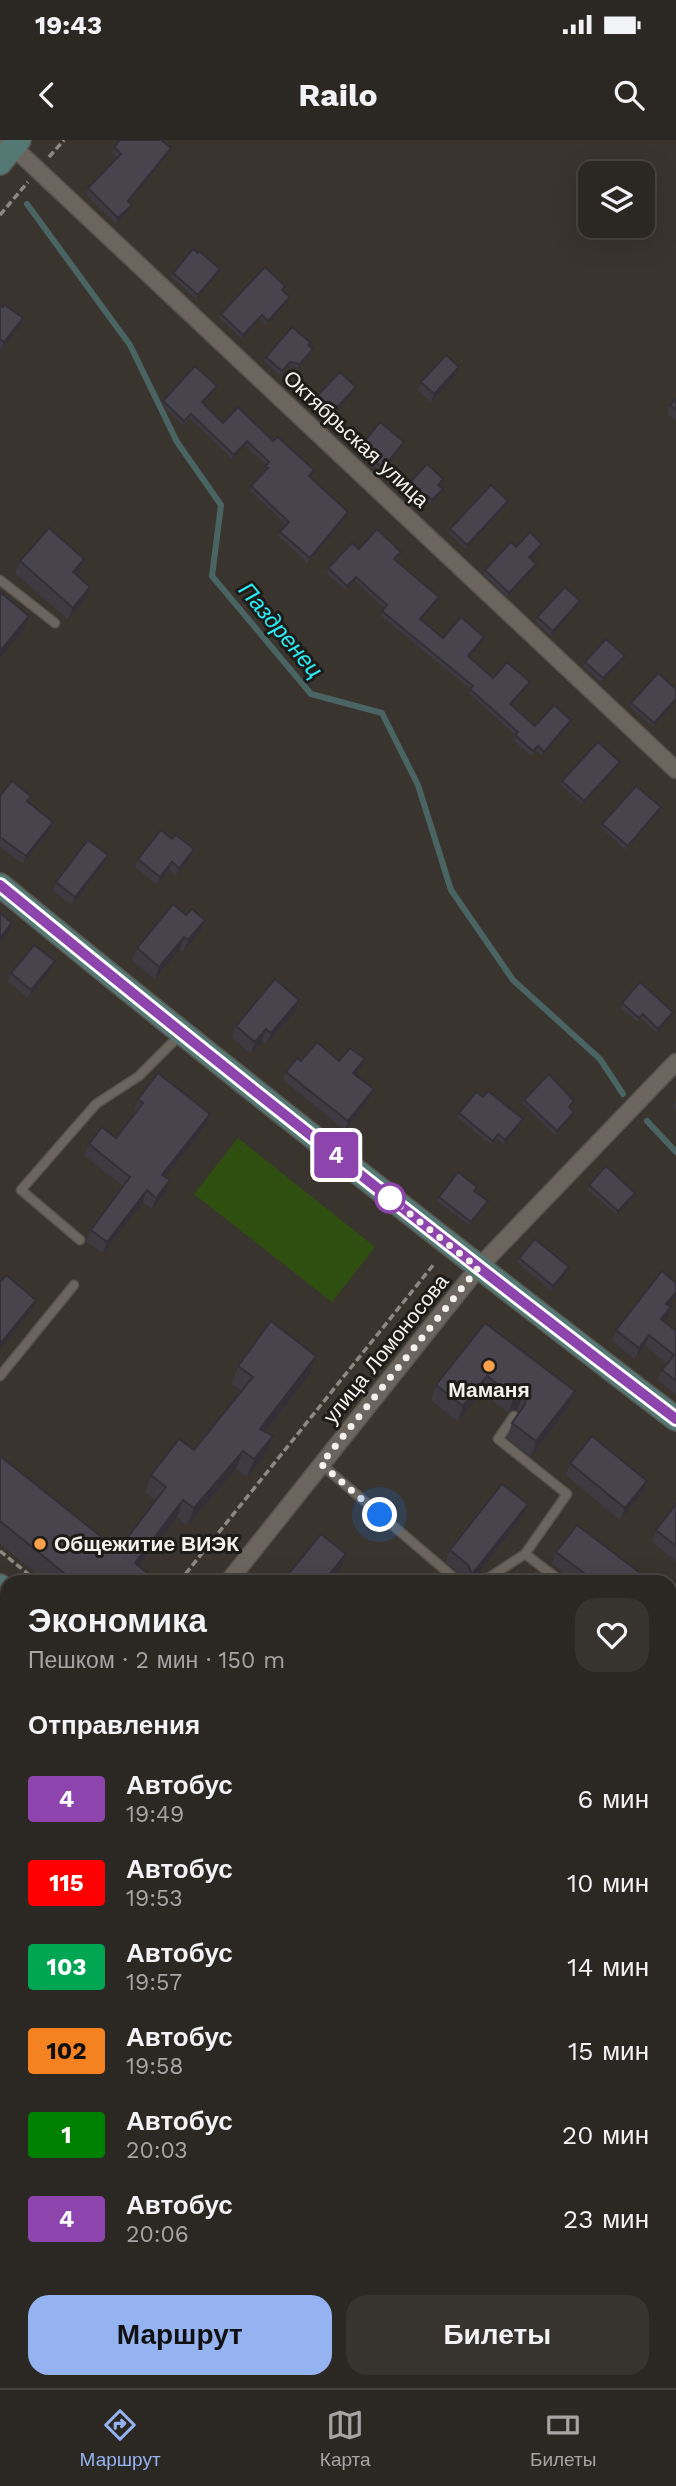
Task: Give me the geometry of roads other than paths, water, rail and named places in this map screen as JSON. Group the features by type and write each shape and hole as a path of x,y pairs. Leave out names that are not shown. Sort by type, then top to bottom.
{"street":[{"name":"Октябрьская улица","path":"9,147 676,770"},
{"path":"0,885 181,1034 478,1268 676,1419"},
{"name":"улица Ломоносова","path":"234,1575 478,1268 676,1062"}],"lane":[{"path":"0,580 55,623"},
{"path":"80,1240 21,1190 96,1104 139,1076 181,1034"},
{"path":"0,1376 74,1285"},
{"path":"493,1575 526,1554 567,1494 498,1439 514,1416"},
{"path":"321,1464 450,1575"},
{"path":"526,1554 553,1575"}],"waterway":[{"name":"Паздренец","path":"27,204 130,345 177,442 221,505 212,576 311,694 382,713 418,785 451,890 513,980 600,1059 623,1094"},
{"name":"Паздренец","path":"647,1121 676,1152"}],"place":[{"name":"Маманя","path":"489,1366"},
{"name":"Общежитие ВИЭК","path":"40,1544"}]}
